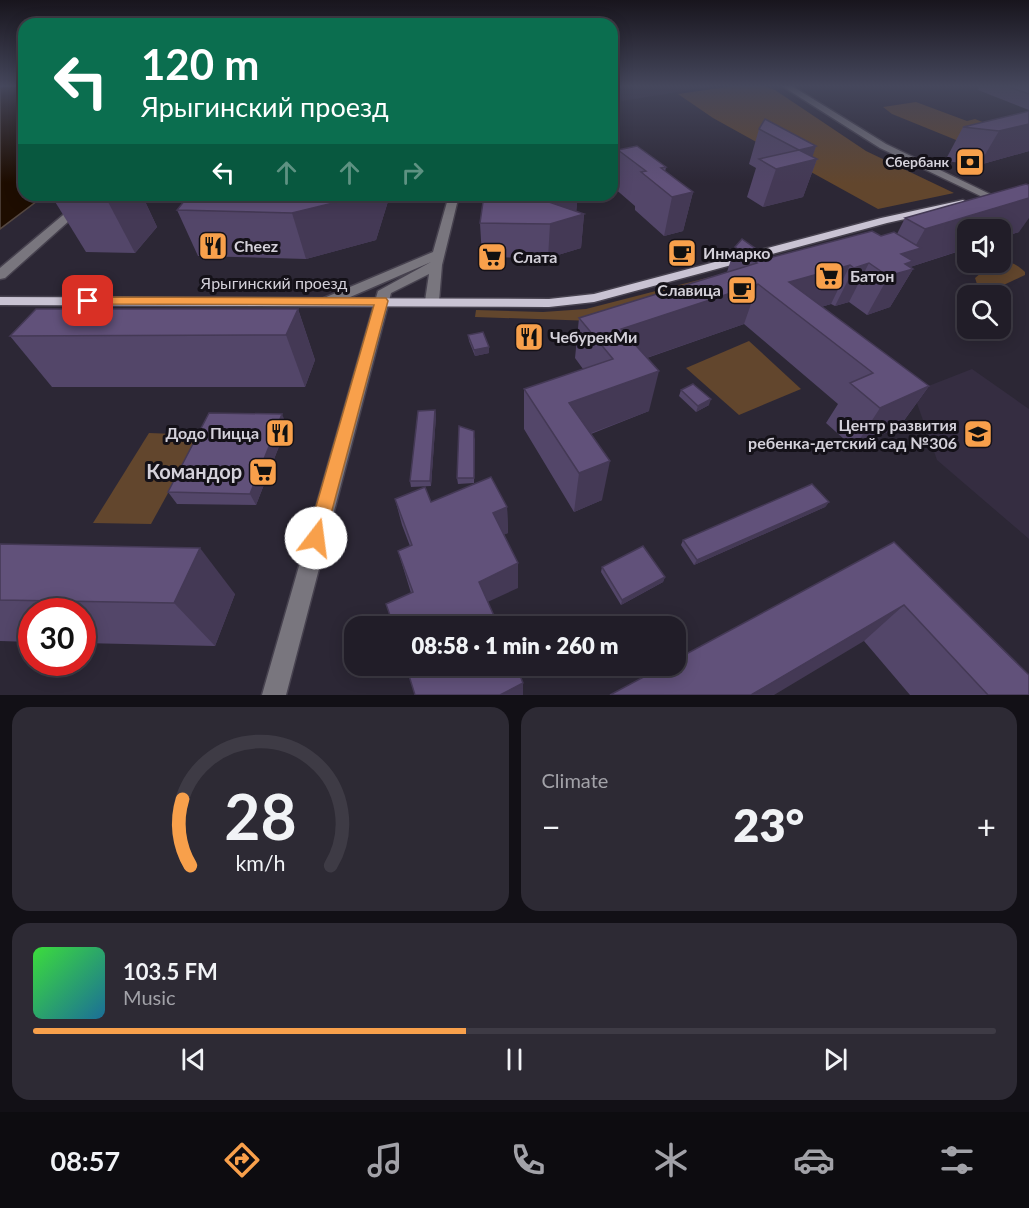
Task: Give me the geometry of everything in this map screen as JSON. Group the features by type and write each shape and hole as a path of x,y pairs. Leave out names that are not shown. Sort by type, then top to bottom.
{"main road":[{"name":"Ярыгинский проезд","path":"0,301 549,303 594,298 885,220 999,198"}],"street":[{"path":"838,118 883,146 999,198"},
{"path":"0,275 86,201"},
{"path":"432,301 437,259 452,201"},
{"path":"274,695 382,301 388,288 437,259"},
{"path":"329,301 437,259"}],"shaded area":[{"path":"0,118 18,118 18,201 37,201 0,229"},
{"path":"714,118 817,118 866,151 954,193 878,209"},
{"path":"903,118 960,118 967,121 975,119 1005,131 961,142"},
{"path":"1011,262 1025,272 1025,275 1004,285 981,285 977,284 975,278 981,273 1011,273"},
{"path":"718,275 714,289 594,321 475,317 476,310 543,312 586,309"},
{"path":"749,341 801,389 739,415 686,368"},
{"name":"Центр развития ребенка-детский сад №306","path":"972,369 1029,409 1029,539 937,460 913,392"},
{"path":"149,433 200,435 151,524 93,523"}],"building":[{"path":"998,118 1029,118 1029,124 999,131 963,127"},
{"path":"765,119 816,146 799,150 759,129"},
{"path":"637,146 666,167 661,168 693,192 672,197 641,172 646,171 618,150"},
{"path":"799,150 817,159 776,169 759,159"},
{"path":"1029,185 1029,198 925,229 905,218"},
{"path":"184,201 341,201 292,213 177,210"},
{"path":"483,201 550,201 584,214 550,224 480,223"},
{"path":"872,231 881,236 894,232 921,248 901,254 913,261 905,264 913,269 888,276 869,263 854,268 850,265 789,282 929,386 880,408 850,383 873,373 758,284 621,329 659,371 569,403 610,461 579,473 524,389 613,359 579,318 757,263 735,247 742,239 769,258"},
{"path":"36,309 298,309 286,335 10,336"},
{"path":"483,332 489,347 474,350 468,335"},
{"path":"693,384 711,399 698,406 681,390"},
{"path":"435,410 430,481 410,481 418,411"},
{"path":"209,413 282,414 250,494 168,492"},
{"path":"459,426 474,431 474,478 457,478"},
{"path":"491,477 507,507 493,513 518,563 479,582 494,616 390,616 386,604 413,592 398,551 412,545 395,499 425,487 431,502"},
{"path":"812,484 829,502 697,560 683,540"},
{"path":"894,542 1029,675 1029,695 988,695 904,605 751,695 610,695 645,676 686,676 686,654"},
{"path":"0,544 200,548 174,603 96,602 96,598 0,600"},
{"path":"643,546 665,577 622,600 602,567"},
{"path":"409,676 520,676 523,683 500,695 415,695"}],"place":[{"name":"Сбербанк","path":"970,162"},
{"name":"Cheez","path":"213,246"},
{"name":"Инмарко","path":"682,253"},
{"name":"Слата","path":"492,257"},
{"name":"Батон","path":"829,276"},
{"name":"Славица","path":"742,290"},
{"name":"ЧебурекМи","path":"529,337"},
{"name":"Додо Пицца","path":"280,433"},
{"name":"Центр развития ребенка-детский сад №306","path":"978,434"},
{"name":"Командор","path":"263,472"}],"route":[{"path":"88,301 382,301 316,538"}]}
